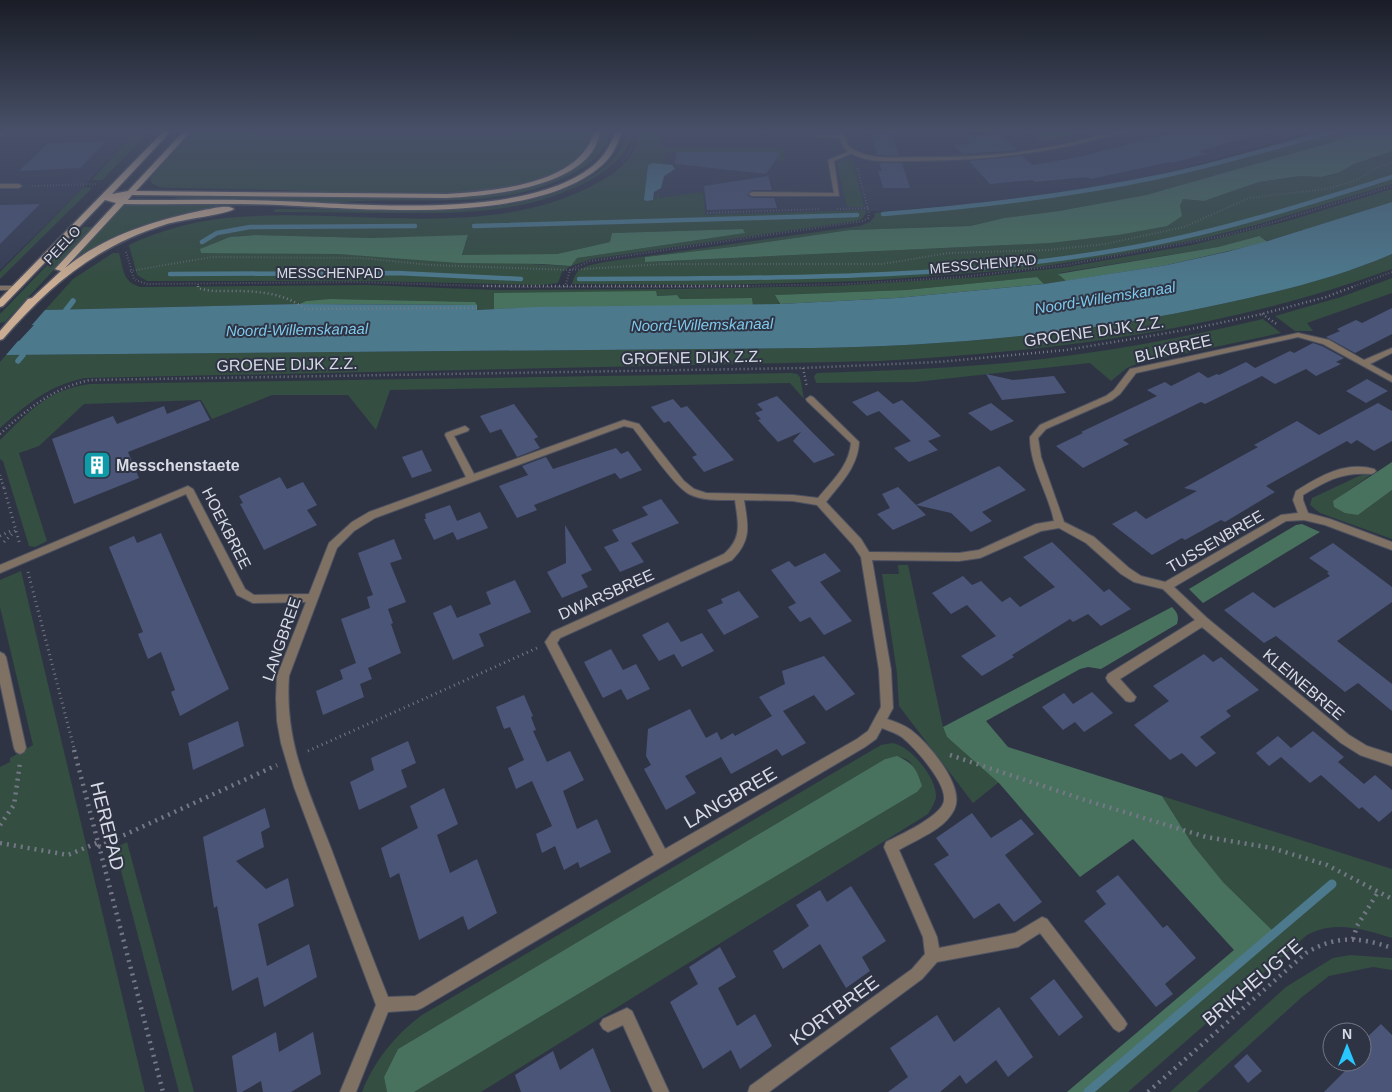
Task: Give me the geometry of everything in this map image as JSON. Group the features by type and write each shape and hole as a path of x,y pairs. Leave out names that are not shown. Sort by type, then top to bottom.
{"main road":[{"name":"PEELO","path":"0,304 118,182"},
{"name":"PEELO","path":"0,337 27,308 35,294 140,182"},
{"path":"103,197 130,193 447,196 493,192 534,182"},
{"path":"27,308 43,295 62,274 112,243 155,225 194,215 227,210 305,205 460,206 511,200 547,191 567,182"},
{"path":"103,197 121,202 280,203 305,205"}],"street":[{"path":"752,194 836,195 834,182"},
{"path":"0,186 19,186"},
{"path":"0,288 16,288"},
{"name":"BLIKBREE","path":"1060,524 1058,512 1035,452 1034,437 1043,427 1109,398 1117,392 1133,371 1298,335 1326,342 1392,379"},
{"path":"1364,363 1392,350"},
{"path":"810,399 855,442 856,451 852,460 820,502"},
{"name":"LANGBREE","path":"624,423 636,426 681,483 691,491 706,496 794,498 820,502 857,542 866,556 885,670 887,708 881,722 872,735 417,1003 383,1005 291,759 281,714 283,676 334,546 354,524 372,515 471,477 624,423"},
{"path":"465,429 449,434 471,477"},
{"path":"1304,516 1298,500 1299,493 1334,472 1355,469 1371,471"},
{"name":"HOEKBREE","path":"0,569 188,489 241,592 253,599 313,598"},
{"name":"DWARSBREE","path":"662,858 551,642 556,634 728,557 739,548 742,537 739,496"},
{"name":"TUSSENBREE","path":"1060,524 1090,540 1125,571 1138,579 1166,586 1284,518 1304,516 1327,522 1392,546"},
{"path":"866,556 959,557 980,554 1039,527 1060,524"},
{"name":"KLEINEBREE","path":"1166,586 1203,621 1345,739 1364,751 1392,760"},
{"path":"1130,696 1112,678 1203,621"},
{"path":"0,657 20,748"},
{"path":"881,722 909,736 944,778 950,791 950,804 943,815 891,847 930,937 933,956 1018,940 1042,924 1119,1024"},
{"name":"KORTBREE","path":"756,1092 917,974 933,956"},
{"path":"348,1092 383,1005"},
{"path":"608,1024 627,1016 661,1092"}],"path":[{"path":"565,287 570,270 590,261 855,223 868,218 868,208 861,182"},
{"path":"123,249 125,250 130,271 212,257 361,258 432,265 540,267 570,270 663,264 882,264 933,254 1048,250 1105,244 1184,227 1249,198 1326,189 1351,182"},
{"path":"19,186 100,184"},
{"name":"MESSCHENPAD","path":"130,271 134,279 146,284 355,282 565,287 847,284 962,277 1120,257 1218,237 1261,226 1392,186"},
{"path":"830,209 868,208"},
{"path":"707,213 821,209"},
{"name":"GROENE DIJK Z.Z.","path":"0,434 27,408 48,393 67,385 90,380 803,368 938,362 1066,350 1262,314 1326,296 1392,272"},
{"path":"198,284 198,288 208,291 257,292 278,296 299,304 305,309 477,308"},
{"path":"803,368 810,399"},
{"path":"0,475 16,529"},
{"path":"0,536 16,529"},
{"path":"4,542 16,529"},
{"name":"HEREPAD","path":"26,566 97,845 163,1092"},
{"path":"0,843 68,855 97,845 551,642"},
{"path":"0,824 14,804 19,779 20,748"},
{"path":"924,754 935,751 957,756 1085,800 1206,837 1272,848 1327,866 1392,899"},
{"path":"1353,939 1357,926 1378,892"},
{"name":"BRIKHEUGTE","path":"1148,1092 1306,953 1327,942 1353,939 1392,948"}],"shaded area":[{"path":"0,182 88,182 79,192 0,270"},
{"path":"650,182 1123,182 1042,195 885,211 647,219"}],"green space":[{"path":"151,182 526,182 509,187 415,195 166,188"},
{"path":"553,182 518,193 493,198 467,200 389,200 316,203 173,200 177,196 184,195 457,197 497,193"},
{"path":"581,182 586,182 540,200 485,210 401,213 273,212 276,209 431,210 493,207 531,200"},
{"path":"599,182 647,182 645,201 657,198 657,193 662,192 659,193 659,198 703,192 705,215 865,210 866,213 862,219 856,221 592,259 571,266 562,272 558,283 541,285 366,281 147,281 137,275 129,245 168,230 224,218 283,215 423,219 515,212 558,200","holes":["743,229 744,233 577,258 570,266 338,254 247,253 201,249 238,236 255,235 371,238 468,236 462,256 557,254 610,242 612,233"]},
{"path":"841,182 858,182 864,207 847,207"},
{"path":"1123,182 1192,182 1146,195 1059,211 1004,218 970,226 850,230 645,257 646,262 1051,243 1118,235 1180,206 1183,199 1204,201 1259,182 1392,182 1392,184 1256,225 1205,238 1026,269 865,281 715,285 572,284 580,270 593,264 860,226 870,222 875,216 874,213 1005,201"},
{"path":"1192,182 1259,182 1204,201 1183,199 1180,206 1182,216 1167,226 1118,235 1051,243 645,262 645,257 850,230 970,226 1004,218 1059,211 1146,195"},
{"path":"84,187 92,188 0,279 0,272"},
{"path":"1392,189 1392,202 1268,241 1258,236 1218,247 1059,273 1066,281 1044,284 1037,277 906,290 776,295 779,304 753,305 752,298 680,299 677,295 656,296 656,292 495,293 494,309 477,310 475,302 330,299 306,301 297,304 45,310 73,279 113,253 119,253 123,270 130,282 140,287 367,285 495,290 673,289 836,286 979,277 1067,267 1192,245 1288,221"},
{"path":"124,204 226,205 183,214 138,228 73,260"},
{"path":"84,227 94,227 5,322 0,323 0,314"},
{"path":"743,229 745,233 577,258 571,266 459,263 338,254 201,253 200,249 230,237 255,235 371,238 468,235 462,255 557,254 610,242 612,233"},
{"path":"1259,236 1268,242 1167,265 1066,281 1058,274 1218,247"},
{"path":"1392,254 1392,269 1330,290 1204,322 1074,344 944,357 879,361 85,378 72,381 49,391 19,411 0,428 0,362 6,355 812,348 968,341 1072,330 1226,303 1310,283 1352,270"},
{"path":"1037,277 1044,284 897,298 780,304 775,295 906,290"},
{"path":"1392,278 1392,293 1307,323 1313,331 1295,331 1275,316 1341,297"},
{"path":"656,291 657,296 677,295 680,299 752,298 753,305 494,309 494,293"},
{"path":"330,299 475,302 477,305 299,304 306,301"},
{"path":"1263,319 1281,333 1139,363 1127,368 1111,381 1090,363 916,382 816,383 814,376 817,373 950,367 1062,357 1197,334"},
{"path":"797,374 800,377 804,399 790,383 390,390 376,430 348,395 272,395 212,419 201,400 84,404 39,446 19,453 47,541 35,547 29,546 3,461 0,459 0,440 30,411 62,391 90,384"},
{"path":"1392,462 1392,490 1358,515 1345,513 1334,507 1333,501"},
{"path":"1376,471 1334,501 1358,515 1392,490 1392,539 1320,513 1310,505 1312,498 1359,476"},
{"path":"1302,524 1320,532 1203,603 1189,589 1296,525"},
{"path":"898,565 908,565 943,727 947,737 999,782 973,803 899,706 897,673 882,574 899,574"},
{"path":"21,571 145,1092 0,1092 0,767 10,762 10,758 33,745 0,607 0,580"},
{"path":"1172,607 1178,615 1177,624 1101,669 1088,667 1080,669 986,721 1008,747 1162,796 1193,845 1223,882 1275,933 1088,1092 1067,1092 1234,950 1133,839 1080,877 999,783 947,737 943,727"},
{"path":"892,743 899,745 914,756 932,781 936,797 928,814 481,1092 414,1092 917,792 916,776 912,764 902,758 885,759 398,1049 384,1077 387,1092 362,1092 379,1059 403,1031 422,1015 881,745"},
{"path":"897,756 911,764 916,771 922,786 917,792 414,1092 387,1092 384,1077 398,1049 885,759"},
{"path":"1162,796 1392,869 1392,938 1360,929 1339,927 1318,930 1307,935 1128,1092 1088,1092 1275,933 1223,882 1193,845"},
{"path":"127,842 194,1092 179,1092 115,848"},
{"path":"1350,955 1392,958 1392,970 1373,967 1329,976 1302,997 1197,1092 1170,1092 1286,987 1333,958"}],"water":[{"path":"646,182 663,182 661,188 654,192 653,200 644,200"},
{"name":"Noord-Willemskanaal","path":"1392,202 1392,254 1310,283 1226,303 1123,322 1072,330 968,341 812,348 6,355 18,341 0,328 31,326 45,310 299,304 477,305 477,310 536,307 780,304 897,298 1044,284 1167,265 1268,241"}],"pier":[{"path":"34,325 19,341 0,340 0,328"}],"building":[{"path":"730,182 770,182 772,190 752,190 747,195 752,198 774,198 777,208 707,210 704,186"},
{"path":"881,182 908,182 910,188 883,188"},
{"path":"988,182 1011,182 990,184"},
{"path":"40,204 0,244 0,205"},
{"path":"1392,308 1392,334 1355,353 1326,337 1340,331 1337,329 1356,320 1362,323"},
{"path":"1313,343 1344,358 1336,362 1341,364 1316,376 1306,369 1275,384 1262,376 1205,404 1201,402 1123,440 1129,444 1083,468 1056,446 1157,396 1147,390 1165,382 1171,386 1199,372 1208,378 1219,375 1246,362 1255,368 1290,351 1294,353"},
{"path":"986,374 1013,380 1054,376 1066,393 1002,400"},
{"path":"1367,379 1388,391 1366,403 1346,391"},
{"path":"878,391 893,404 902,400 941,436 928,441 938,450 909,462 894,448 911,441 879,411 867,416 852,402"},
{"path":"777,396 835,455 814,463 793,441 801,432 778,442 758,420 761,419 755,413 763,410 757,404"},
{"path":"673,399 681,408 687,406 734,460 704,472 692,457 697,455 669,421 664,423 651,407"},
{"name":"Messchenstaete","path":"200,401 210,420 128,452 139,478 74,504 52,439 113,416 117,424 164,406 167,414"},
{"path":"991,403 1014,421 991,431 968,413"},
{"path":"1378,403 1392,411 1392,441 1374,451 1357,440 1351,444 1347,441 1266,486 1275,492 1225,522 1221,520 1185,540 1182,538 1152,555 1112,524 1136,511 1146,519 1197,491 1184,488 1258,447 1254,445 1297,421 1319,435"},
{"path":"514,404 538,437 534,439 540,448 517,457 501,429 490,433 480,416"},
{"path":"616,448 621,454 628,451 642,470 620,479 615,473 534,505 537,510 517,518 499,486 528,475 522,466 546,457 553,469"},
{"path":"422,450 432,471 412,478 402,457"},
{"path":"999,466 1026,490 982,512 992,521 971,532 951,513 916,505"},
{"path":"280,477 287,489 303,482 317,505 307,510 317,525 264,550 240,504 243,503 239,496"},
{"path":"898,487 926,515 893,530 877,514 890,508 882,494"},
{"path":"661,499 679,523 631,543 644,562 620,572 604,547 619,541 612,530 648,515 642,507"},
{"path":"450,505 457,521 480,512 488,528 457,540 453,532 434,540 424,519 426,519 425,514"},
{"path":"565,525 592,570 581,575 588,587 562,598 547,572 566,563"},
{"path":"161,533 229,689 180,716 171,692 175,690 161,652 148,659 138,634 143,632 109,547 134,536 137,543"},
{"path":"394,539 402,559 390,563 406,602 388,609 401,653 368,668 372,679 360,684 364,697 323,715 316,691 343,679 340,670 356,663 341,619 370,608 367,597 373,595 358,553"},
{"path":"1052,542 1104,592 1109,589 1131,609 1101,626 1088,614 1073,622 1070,619 982,676 961,656 996,636 967,605 951,614 932,593 963,576 972,585 981,581 1002,602 1010,597 1020,607 1055,587 1023,557"},
{"path":"1333,543 1392,587 1392,602 1337,641 1392,684 1392,711 1358,683 1345,692 1276,636 1264,643 1224,610 1253,592 1274,608 1330,576 1327,573 1329,572 1309,558"},
{"path":"825,553 841,571 820,582 852,621 824,635 810,617 800,622 788,607 796,603 771,570 789,561 795,567"},
{"path":"515,580 531,612 479,634 484,646 453,660 433,613 451,605 457,618 491,604 486,592"},
{"path":"739,591 759,617 724,635 707,610 723,603 721,599"},
{"path":"668,622 681,642 702,633 714,651 682,667 674,654 659,661 642,635"},
{"path":"611,649 623,670 636,664 650,689 627,700 621,689 603,698 584,662"},
{"path":"1204,654 1213,662 1221,657 1259,690 1226,711 1231,716 1200,737 1216,753 1196,767 1182,753 1170,760 1134,725 1169,701 1153,686"},
{"path":"824,656 855,694 826,711 814,695 783,711 806,743 782,756 777,749 731,774 721,757 685,776 696,793 666,810 644,769 651,765 646,756 648,729 690,709 706,738 717,732 721,740 733,733 735,736 772,716 759,697 785,684 782,671"},
{"path":"1092,692 1113,713 1084,732 1075,722 1063,730 1042,707 1064,693 1073,704"},
{"path":"524,695 533,716 531,717 536,730 533,731 547,762 570,751 584,780 563,791 577,829 597,819 611,852 580,868 578,862 564,870 555,846 542,853 536,834 552,826 532,781 516,789 508,768 524,760 510,727 504,729 496,707"},
{"path":"238,721 244,746 193,770 188,743"},
{"path":"1313,731 1344,757 1338,762 1364,784 1375,775 1392,790 1392,811 1379,822 1362,807 1359,809 1321,775 1310,783 1281,757 1269,766 1256,753 1278,736 1291,748"},
{"path":"408,741 416,763 401,770 407,787 359,810 350,782 374,770 371,758"},
{"path":"444,788 458,824 437,835 450,873 477,859 497,913 468,930 463,916 419,940 399,873 390,878 381,848 418,828 410,806"},
{"path":"265,808 270,827 261,832 264,847 236,861 266,889 288,878 294,906 258,924 267,966 309,944 317,977 264,1007 258,977 232,991 217,906 214,908 203,837"},
{"path":"972,813 991,838 1021,819 1034,834 1005,855 1042,902 1014,922 999,903 974,919 934,864 949,855 936,838"},
{"path":"1118,875 1163,928 1167,925 1196,958 1165,984 1173,994 1156,1007 1084,921 1106,904 1096,891"},
{"path":"851,886 886,941 862,957 870,971 846,988 820,944 783,969 773,951 809,926 796,905 820,890 827,902"},
{"path":"720,947 736,977 718,988 737,1026 755,1014 772,1046 740,1069 731,1050 703,1069 670,1002 698,984 689,967"},
{"path":"1054,979 1083,1017 1059,1036 1030,998"},
{"path":"999,1007 1033,1057 1008,1077 996,1060 966,1084 960,1075 940,1092 888,1092 908,1077 890,1048 937,1015 954,1042"},
{"path":"1381,1024 1392,1035 1392,1092 1324,1092 1344,1072 1372,1072 1372,1033"},
{"path":"276,1032 279,1052 313,1032 321,1074 291,1092 263,1092 261,1081 242,1092 237,1092 232,1056"},
{"path":"593,1048 611,1092 521,1092 515,1075 553,1051 560,1070"},
{"path":"1247,1054 1262,1071 1248,1083 1234,1066"}],"waterway":[{"path":"883,214 1021,200 1134,182"},
{"path":"579,279 861,275 1001,266 1071,257 1172,240 1267,215 1376,182"},
{"path":"474,226 857,215"},
{"path":"202,242 217,233 250,227 415,226"},
{"path":"170,274 397,273 521,279"},
{"path":"66,310 73,301"},
{"path":"18,361 23,355"},
{"path":"1088,1092 1332,884"}],"place":[{"name":"Messchenstaete","path":"97,465"}]}
